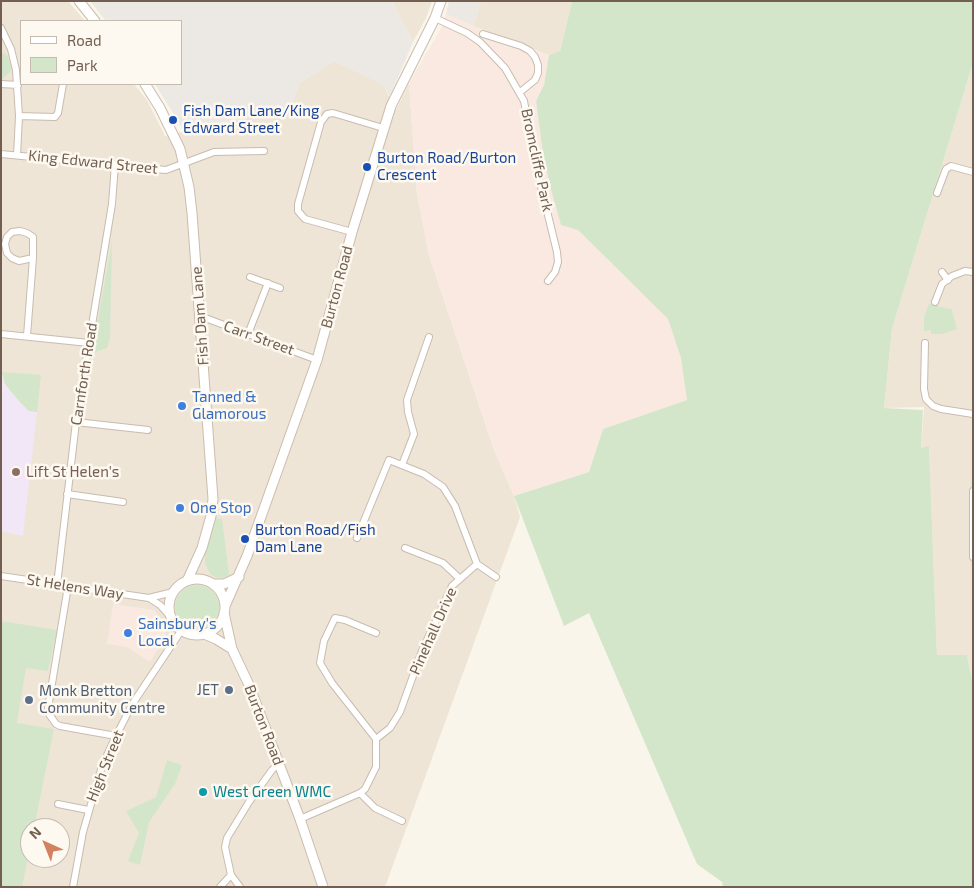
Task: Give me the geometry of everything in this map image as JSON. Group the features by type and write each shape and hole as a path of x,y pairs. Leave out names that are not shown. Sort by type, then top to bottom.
{"street":[{"path":"79,1 94,20"},
{"name":"Burton Road","path":"323,887 279,763 249,685 232,649 225,610 317,360 383,128 394,99 435,18 441,1"},
{"name":"Bromcliffe Park","path":"435,18 467,33 480,42 505,68 520,92 527,111 538,174 557,252 558,262 548,282"},
{"path":"1,28 10,49 18,85 17,155"},
{"path":"483,34 521,46 530,51 535,58 538,65 538,73 535,80 520,92"},
{"path":"1,48 10,49"},
{"path":"1,84 18,85"},
{"path":"19,116 55,117 58,113 63,85"},
{"name":"Fish Dam Lane","path":"146,85 173,133 184,164 189,187 200,316 212,499 211,516 198,557 187,580"},
{"path":"352,232 305,219 298,211 298,204 321,122 327,114 333,113 383,128"},
{"name":"King Edward Street","path":"1,154 166,170 214,152 264,151"},
{"name":"Carnforth Road","path":"57,585 66,494 112,204 115,164"},
{"path":"937,193 946,169 951,166 973,172"},
{"path":"27,336 33,258 33,237 20,231 12,232 7,237 5,244 7,253 19,261 33,258"},
{"path":"936,302 942,284 965,271 973,272"},
{"path":"942,272 948,280"},
{"path":"250,277 280,288"},
{"path":"248,334 268,283"},
{"name":"Carr Street","path":"200,316 317,360"},
{"path":"1,334 89,343"},
{"path":"402,465 414,434 407,400 430,337"},
{"path":"925,343 924,389 926,399 933,406 941,409 973,414"},
{"path":"76,422 148,430"},
{"path":"357,538 389,460 424,474 443,487 455,506 478,564 496,577"},
{"path":"973,491 973,557"},
{"path":"66,494 123,502"},
{"path":"405,548 443,563 459,578"},
{"path":"198,557 209,582 222,594 225,610 217,626 204,634 193,635 181,631 172,621 170,615 169,603 177,587 187,580 196,579 209,582 224,584 239,576"},
{"name":"Pinehall Drive","path":"376,738 390,728 400,712 422,651 452,586 459,578 478,564"},
{"name":"St Helens Way","path":"1,576 149,598 173,592"},
{"path":"68,586 48,708 56,724 60,726 116,736"},
{"path":"149,598 170,615"},
{"path":"300,819 360,793 376,767 376,738 332,683 320,663 324,641 335,618 346,620 376,633"},
{"name":"High Street","path":"73,887 88,810 102,766 116,736 149,678 181,631"},
{"path":"204,634 232,649"},
{"path":"240,887 231,875 225,847 227,838 255,794 279,763"},
{"path":"360,793 375,808 402,821"},
{"path":"58,804 88,810"},
{"path":"220,887 231,875"}],"shaded area":[{"path":"1,1 68,1 84,20 20,20 20,85 135,85 147,100 165,136 291,107 299,83 334,61 383,84 396,110 409,83 417,194 429,255 493,447 514,496 520,517 385,887 1,887"},
{"path":"90,1 392,1 413,42 390,96 382,84 334,61 299,83 291,107 184,131 156,85 182,85 182,20 105,20"},
{"path":"392,1 432,1 426,18 413,42"},
{"path":"449,1 481,1 473,26 446,14"},
{"path":"481,1 572,1 560,51 549,55 473,26"},
{"path":"446,14 477,28 549,55 544,85 536,101 549,182 578,230 668,319 681,358 685,384 687,400 603,429 589,472 514,496 493,447 429,255 417,194 409,83 440,30"},
{"path":"973,63 973,684 967,655 937,655 929,447 921,449 924,407 884,408 892,329"},
{"name":"Lift St Helen's","path":"1,372 5,384 19,401 29,411 37,412 23,536 1,531"},
{"path":"113,604 154,610 157,613 166,637 150,662 127,647 107,644"}],"green space":[{"path":"572,1 973,1 973,63 892,329 884,408 923,410 921,448 929,446 937,655 967,655 973,684 973,887 723,887 722,882 697,864 589,613 564,626 514,496 589,472 603,429 687,400 681,358 668,319 578,230 561,225 549,182 536,101 544,85 549,55 560,51"},
{"path":"1,52 7,55 11,71 1,80"},
{"path":"112,241 110,339 107,348 95,352 93,348"},
{"path":"929,304 951,308 957,329 943,334 931,334 931,330 924,331 924,317"},
{"path":"2,372 41,375 37,412 29,411 19,401 5,384"},
{"path":"215,518 222,519 229,575 221,578 210,574 205,563 205,554"},
{"path":"193,585 201,585 213,591 219,607 213,623 201,629 193,629 181,623 175,611 175,603 181,591"},
{"path":"1,621 57,630 48,671 26,668 17,723 54,729 36,818 20,818 20,868 26,868 22,887 1,887"},
{"path":"167,760 182,765 175,784 149,822 140,865 128,861 139,833 126,811 156,797"}],"place":[{"name":"Fish Dam Lane/King Edward Street","path":"173,120"},
{"name":"Burton Road/Burton Crescent","path":"367,167"},
{"name":"Tanned & Glamorous","path":"182,406"},
{"name":"Lift St Helen's","path":"16,472"},
{"name":"One Stop","path":"180,508"},
{"name":"Burton Road/Fish Dam Lane","path":"245,539"},
{"name":"Sainsbury's Local","path":"128,633"},
{"name":"JET","path":"229,690"},
{"name":"Monk Bretton Community Centre","path":"29,700"},
{"name":"West Green WMC","path":"203,792"}]}
